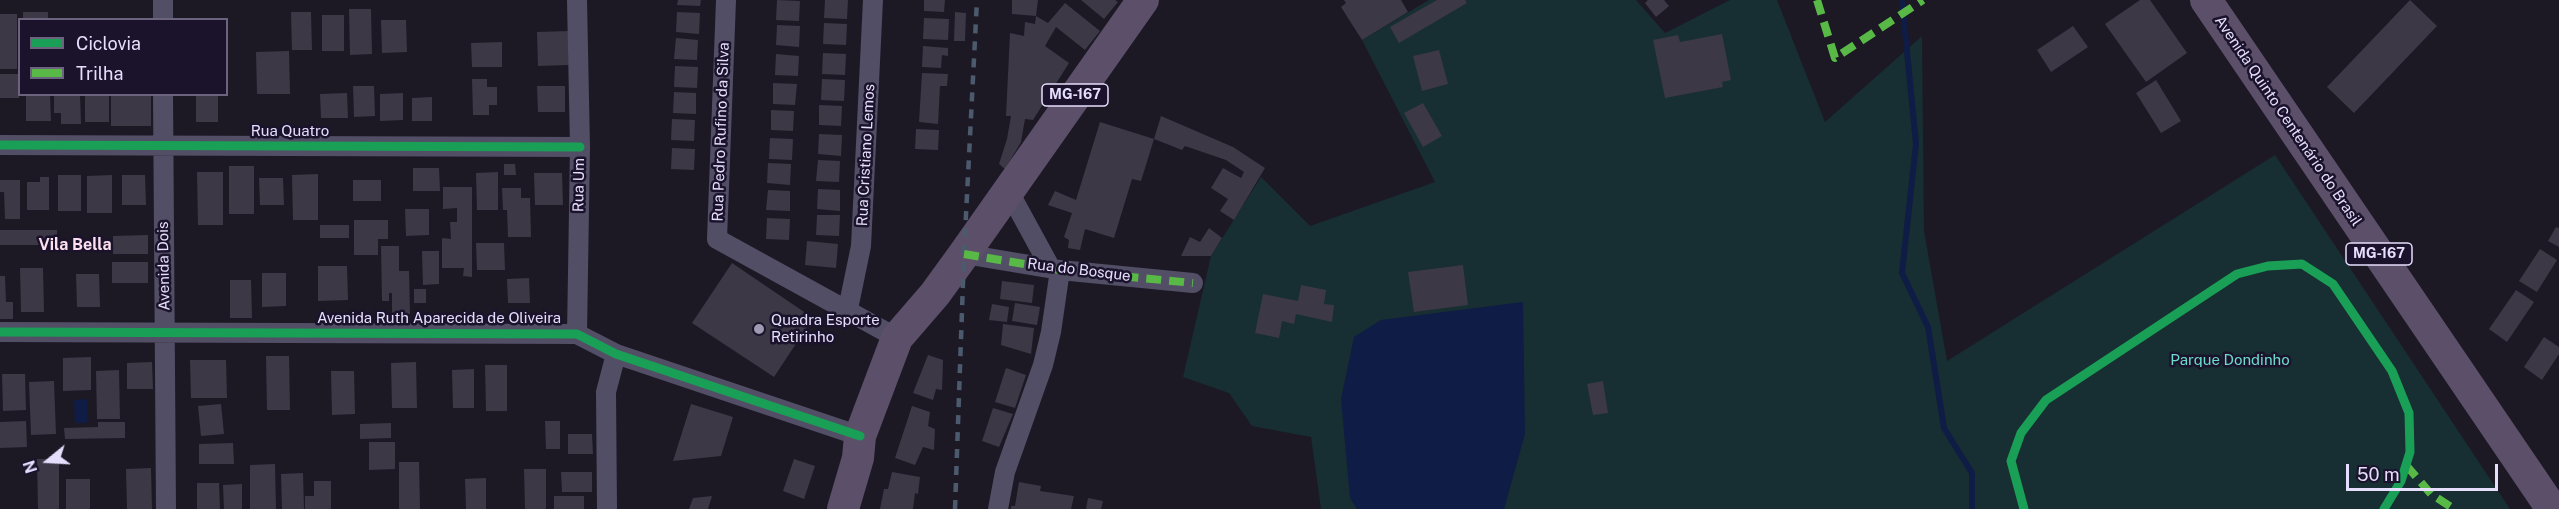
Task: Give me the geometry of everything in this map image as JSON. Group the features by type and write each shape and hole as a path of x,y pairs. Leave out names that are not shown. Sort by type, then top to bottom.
{"main road":[{"name":"MG-167","path":"843,509 858,458 860,436 897,338 964,254 1143,0"},
{"name":"Avenida Quinto Centenário do Brasil","path":"2205,0 2552,509"}],"street":[{"path":"163,0 163,18"},
{"name":"Rua Um","path":"577,0 580,147 577,334"},
{"name":"Rua Pedro Rufino da Silva","path":"726,0 717,239 897,338"},
{"name":"Rua Cristiano Lemos","path":"848,309 861,246 873,0"},
{"name":"Avenida Dois","path":"163,96 166,509"},
{"name":"Rua Quatro","path":"0,146 580,147"},
{"path":"998,509 1005,472 1052,333 1055,268 1008,190"},
{"name":"Rua do Bosque","path":"964,254 1055,268 1193,283"},
{"name":"Avenida Ruth Aparecida de Oliveira","path":"0,332 577,334 616,354 860,436"},
{"path":"607,509 606,392 616,354"}],"green space":[{"name":"Parque Dondinho","path":"1429,0 1636,0 1665,33 1730,0 1777,0 1825,122 1922,36 1924,231 1947,361 2275,155 2510,509 1321,509 1311,437 1252,426 1229,393 1183,377 1211,256 1261,177 1310,226 1435,182 1362,40"}],"water":[{"path":"1523,302 1525,434 1504,509 1357,509 1350,498 1341,399 1354,337 1381,320"},
{"path":"87,399 87,423 75,423 74,400"}],"building":[{"path":"678,0 701,0 700,6 677,5"},
{"path":"777,0 800,1 799,21 776,20"},
{"path":"825,0 848,0 847,19 824,18"},
{"path":"924,0 945,0 944,12 924,11"},
{"path":"1012,0 1038,0 1036,16 1012,14"},
{"path":"1081,0 1115,0 1118,2 1104,19"},
{"path":"1344,0 1401,0 1408,12 1362,40 1341,7 1346,3"},
{"path":"1437,0 1465,0 1467,3 1399,43 1390,27"},
{"path":"1648,0 1664,0 1669,6 1656,17 1645,3"},
{"path":"2140,0 2150,0 2187,53 2146,82 2105,24"},
{"path":"2410,0 2437,26 2354,113 2327,87"},
{"path":"1065,3 1100,31 1085,50 1056,27 1045,46 1069,63 1033,120 1025,119 1021,142 1005,169 999,164 1011,116 1006,116 1010,33 1024,36 1025,22 1035,24 1036,16 1048,23"},
{"path":"349,9 371,9 372,54 350,55"},
{"path":"23,12 48,12 48,18 23,18"},
{"path":"291,12 311,12 312,50 292,50"},
{"path":"677,12 700,13 699,34 676,32"},
{"path":"955,12 966,13 965,41 954,41"},
{"path":"0,14 17,14 17,69 0,69"},
{"path":"322,15 344,15 344,51 322,51"},
{"path":"924,18 949,19 948,40 923,39"},
{"path":"381,20 406,20 407,52 382,53"},
{"path":"824,23 847,24 846,45 823,44"},
{"path":"777,25 800,26 799,47 776,45"},
{"path":"2073,26 2088,47 2051,72 2037,50"},
{"path":"568,31 569,65 538,66 537,32"},
{"path":"1722,34 1731,80 1722,82 1723,87 1665,98 1653,40 1678,35 1680,42"},
{"path":"676,38 698,40 697,60 674,59"},
{"path":"502,42 502,67 472,67 471,43"},
{"path":"923,46 948,48 948,56 942,55 941,68 922,67"},
{"path":"1439,50 1448,84 1422,91 1413,56"},
{"path":"289,51 290,94 257,94 256,52"},
{"path":"823,53 846,54 845,75 822,74"},
{"path":"776,54 799,56 798,76 775,75"},
{"path":"675,66 698,67 697,88 674,87"},
{"path":"922,73 948,74 947,86 940,86 938,124 919,122"},
{"path":"0,74 18,74 19,98 0,98"},
{"path":"472,79 487,79 487,87 497,87 497,105 489,105 489,115 473,115"},
{"path":"822,79 845,80 844,101 821,100"},
{"path":"2156,80 2181,121 2161,133 2136,93"},
{"path":"773,83 797,84 795,105 773,104"},
{"path":"353,86 374,86 375,116 354,117"},
{"path":"537,86 565,86 565,112 538,112"},
{"path":"674,92 696,93 696,114 673,113"},
{"path":"347,93 348,118 321,118 320,94"},
{"path":"403,93 403,120 380,121 380,94"},
{"path":"26,96 50,96 51,121 26,121"},
{"path":"54,96 80,96 81,124 61,124 61,113 54,113"},
{"path":"85,96 109,96 109,122 85,122"},
{"path":"111,96 151,96 151,126 111,126"},
{"path":"196,96 218,96 218,122 196,122"},
{"path":"432,97 432,121 412,121 412,98"},
{"path":"1423,103 1442,136 1423,147 1404,113"},
{"path":"819,105 842,106 841,126 819,125"},
{"path":"771,110 794,111 793,131 771,130"},
{"path":"1161,116 1233,147 1265,168 1234,220 1220,211 1228,199 1211,188 1223,168 1241,178 1244,172 1226,160 1185,146 1182,150 1154,139"},
{"path":"672,119 695,120 694,141 671,140"},
{"path":"1100,122 1154,139 1141,181 1132,179 1114,238 1085,229 1080,250 1068,248 1069,240 1064,237 1072,213 1048,205 1055,191 1076,200"},
{"path":"916,129 939,130 938,150 915,149"},
{"path":"819,134 842,135 841,156 818,154"},
{"path":"770,138 793,139 792,160 769,159"},
{"path":"672,148 695,149 694,170 671,169"},
{"path":"818,160 840,161 839,182 816,181"},
{"path":"768,163 791,164 790,185 767,183"},
{"path":"504,164 515,164 516,175 504,175"},
{"path":"229,166 254,166 254,214 229,214"},
{"path":"413,168 439,168 440,191 413,191"},
{"path":"197,172 223,172 223,225 198,225"},
{"path":"498,172 498,210 477,210 476,173"},
{"path":"534,173 562,173 563,205 535,205"},
{"path":"318,174 318,220 293,220 292,175"},
{"path":"58,175 81,175 81,211 58,211"},
{"path":"112,175 112,213 87,213 87,176"},
{"path":"122,175 145,175 146,205 122,205"},
{"path":"40,177 49,177 49,210 27,210 27,182 40,182"},
{"path":"259,178 283,178 284,205 260,205"},
{"path":"0,180 20,180 20,219 5,219 4,192 0,192"},
{"path":"353,180 381,180 381,201 353,201"},
{"path":"443,187 472,187 472,277 463,276 464,268 442,268 442,238 451,239 450,222 457,222 457,208 443,209"},
{"path":"502,188 521,188 521,198 530,198 531,237 508,237 507,210 503,210"},
{"path":"818,189 840,190 840,211 817,209"},
{"path":"768,190 790,191 790,211 766,210"},
{"path":"405,209 429,209 429,235 406,236"},
{"path":"817,215 840,215 839,236 816,235"},
{"path":"767,218 790,219 789,240 766,239"},
{"path":"354,220 388,220 388,239 378,239 378,255 354,255"},
{"path":"320,225 349,225 349,238 320,238"},
{"path":"2556,227 2559,228 2559,247 2548,241"},
{"path":"1209,228 1222,238 1211,256 1181,256 1190,237 1200,242"},
{"path":"0,230 57,230 57,245 0,245"},
{"path":"148,235 148,254 113,254 113,236"},
{"path":"807,241 838,244 836,268 805,265"},
{"path":"476,243 504,243 505,270 477,270"},
{"path":"381,246 399,246 399,271 409,271 410,314 392,314 392,293 389,293 389,301 382,301"},
{"path":"2540,249 2557,260 2537,292 2519,281"},
{"path":"422,251 439,251 439,284 423,285"},
{"path":"112,262 148,262 148,283 112,283"},
{"path":"732,263 813,318 774,377 692,323"},
{"path":"1463,265 1468,305 1414,312 1408,272"},
{"path":"318,266 347,266 348,300 318,301"},
{"path":"20,268 43,268 44,312 21,312"},
{"path":"262,273 286,273 286,306 262,307"},
{"path":"76,274 99,274 100,307 77,307"},
{"path":"0,276 5,276 6,302 13,302 13,319 0,319"},
{"path":"529,278 530,303 508,303 507,279"},
{"path":"230,280 251,280 252,318 230,318"},
{"path":"1002,281 1034,285 1032,303 1000,299"},
{"path":"1301,285 1326,290 1324,304 1334,305 1332,322 1296,314 1294,324 1282,321 1279,338 1255,333 1263,294 1298,301"},
{"path":"414,289 426,289 426,303 414,303"},
{"path":"2516,290 2534,302 2507,342 2489,329"},
{"path":"1015,303 1040,307 1037,325 1012,321"},
{"path":"992,304 1009,307 1007,322 989,320"},
{"path":"1003,324 1034,328 1031,354 1001,345"},
{"path":"2544,337 2559,347 2559,354 2542,380 2524,367"},
{"path":"928,355 943,360 942,390 936,389 933,400 913,393"},
{"path":"266,356 289,356 290,410 267,410"},
{"path":"91,357 91,390 63,391 63,358"},
{"path":"190,360 226,360 227,398 191,398"},
{"path":"152,362 153,389 127,389 127,363"},
{"path":"416,362 417,408 392,408 391,363"},
{"path":"485,365 507,365 507,411 486,411"},
{"path":"1006,368 1026,375 1015,408 995,402"},
{"path":"474,369 474,408 453,408 452,370"},
{"path":"119,370 120,419 97,419 96,371"},
{"path":"331,371 354,371 355,414 332,415"},
{"path":"2,374 25,374 26,410 3,411"},
{"path":"54,381 56,434 31,435 29,382"},
{"path":"1603,381 1608,413 1593,415 1587,384"},
{"path":"221,404 224,434 201,436 198,406"},
{"path":"691,404 733,417 721,456 673,461"},
{"path":"912,406 930,412 928,426 935,429 934,450 923,447 915,465 895,458"},
{"path":"993,408 1013,414 999,447 982,441"},
{"path":"26,421 27,447 0,448 0,422"},
{"path":"545,421 560,421 560,449 546,449"},
{"path":"98,422 125,422 125,438 65,439 64,428 98,427"},
{"path":"391,423 391,438 360,439 360,424"},
{"path":"568,434 592,434 593,454 568,454"},
{"path":"369,442 395,442 395,469 369,470"},
{"path":"233,443 234,464 199,464 199,444"},
{"path":"37,459 59,459 59,509 38,509"},
{"path":"794,459 815,466 804,499 783,491"},
{"path":"399,462 419,462 420,509 399,509"},
{"path":"275,464 276,509 250,509 250,465"},
{"path":"151,468 152,509 127,509 126,469"},
{"path":"524,469 546,469 546,509 525,509"},
{"path":"561,472 592,472 592,492 562,492"},
{"path":"892,472 920,477 913,509 880,509 884,489 888,489"},
{"path":"303,473 304,509 282,509 281,474"},
{"path":"486,478 486,509 466,509 465,479"},
{"path":"66,479 90,479 90,509 66,509"},
{"path":"314,481 331,481 331,509 305,509 305,496 314,496"},
{"path":"1019,482 1041,486 1040,491 1074,496 1071,509 1011,509 1011,506 1015,506"},
{"path":"197,483 219,483 220,509 197,509"},
{"path":"242,484 242,509 224,509 223,485"},
{"path":"554,496 584,496 584,509 554,509"},
{"path":"712,496 708,509 689,509 693,498"},
{"path":"1088,498 1103,501 1101,509 1086,509"}],"waterway":[{"path":"1902,0 1916,144 1902,273 1928,327 1944,428 1972,473 1972,509"}],"railway":[{"path":"955,509 964,254 977,0"}],"marked path":[{"path":"1817,0 1835,58 1923,0"},
{"path":"964,254 1060,270 1193,283"},
{"path":"2406,465 2431,494 2454,509"}],"cycle path":[{"path":"0,145 580,147"},
{"path":"2024,509 2011,461 2021,433 2046,400 2237,274 2268,266 2302,264 2333,284 2392,371 2409,413 2410,452 2401,481 2384,509"},
{"path":"0,332 577,334 616,354 860,436"}],"place":[{"name":"Quadra Esporte Retirinho","path":"759,329"}],"district":[{"name":"Vila Bella","path":"75,245"}]}
